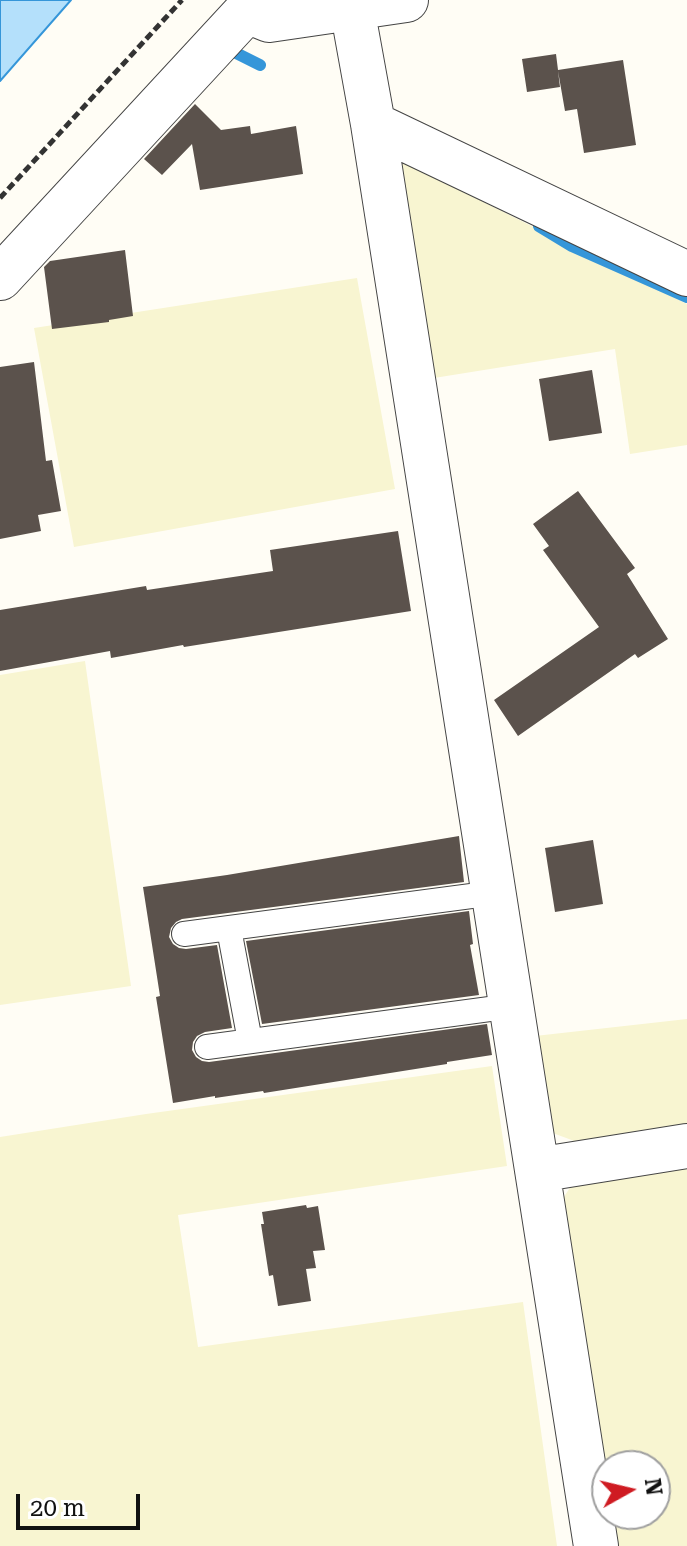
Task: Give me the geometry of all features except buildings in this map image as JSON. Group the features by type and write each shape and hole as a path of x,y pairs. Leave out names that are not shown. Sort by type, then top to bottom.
{"street":[{"path":"0,278 252,5 269,20 406,0"},
{"path":"352,8 373,124 596,1546"},
{"path":"373,124 687,274"},
{"path":"537,1170 687,1146"}],"lane":[{"path":"184,934 494,893"},
{"path":"229,929 250,1041"},
{"path":"207,1047 512,1006"}],"path":[{"path":"0,198 182,0"}],"shaded area":[{"path":"400,160 687,304 687,445 630,454 615,349 434,378"},
{"path":"357,278 395,489 74,547 34,328"},
{"path":"85,661 131,986 0,1005 0,675"},
{"path":"687,1019 687,1124 577,1142 550,1132 535,1036"},
{"path":"492,1066 507,1166 178,1215 198,1347 523,1302 557,1546 0,1546 0,1137"},
{"path":"687,1166 687,1546 611,1546 609,1530 671,1530 671,1450 596,1450 558,1206 575,1180"}],"water":[{"path":"0,0 71,0 0,81"}],"waterway":[{"path":"234,52 260,65"},
{"path":"539,226 572,246 687,297"}]}
